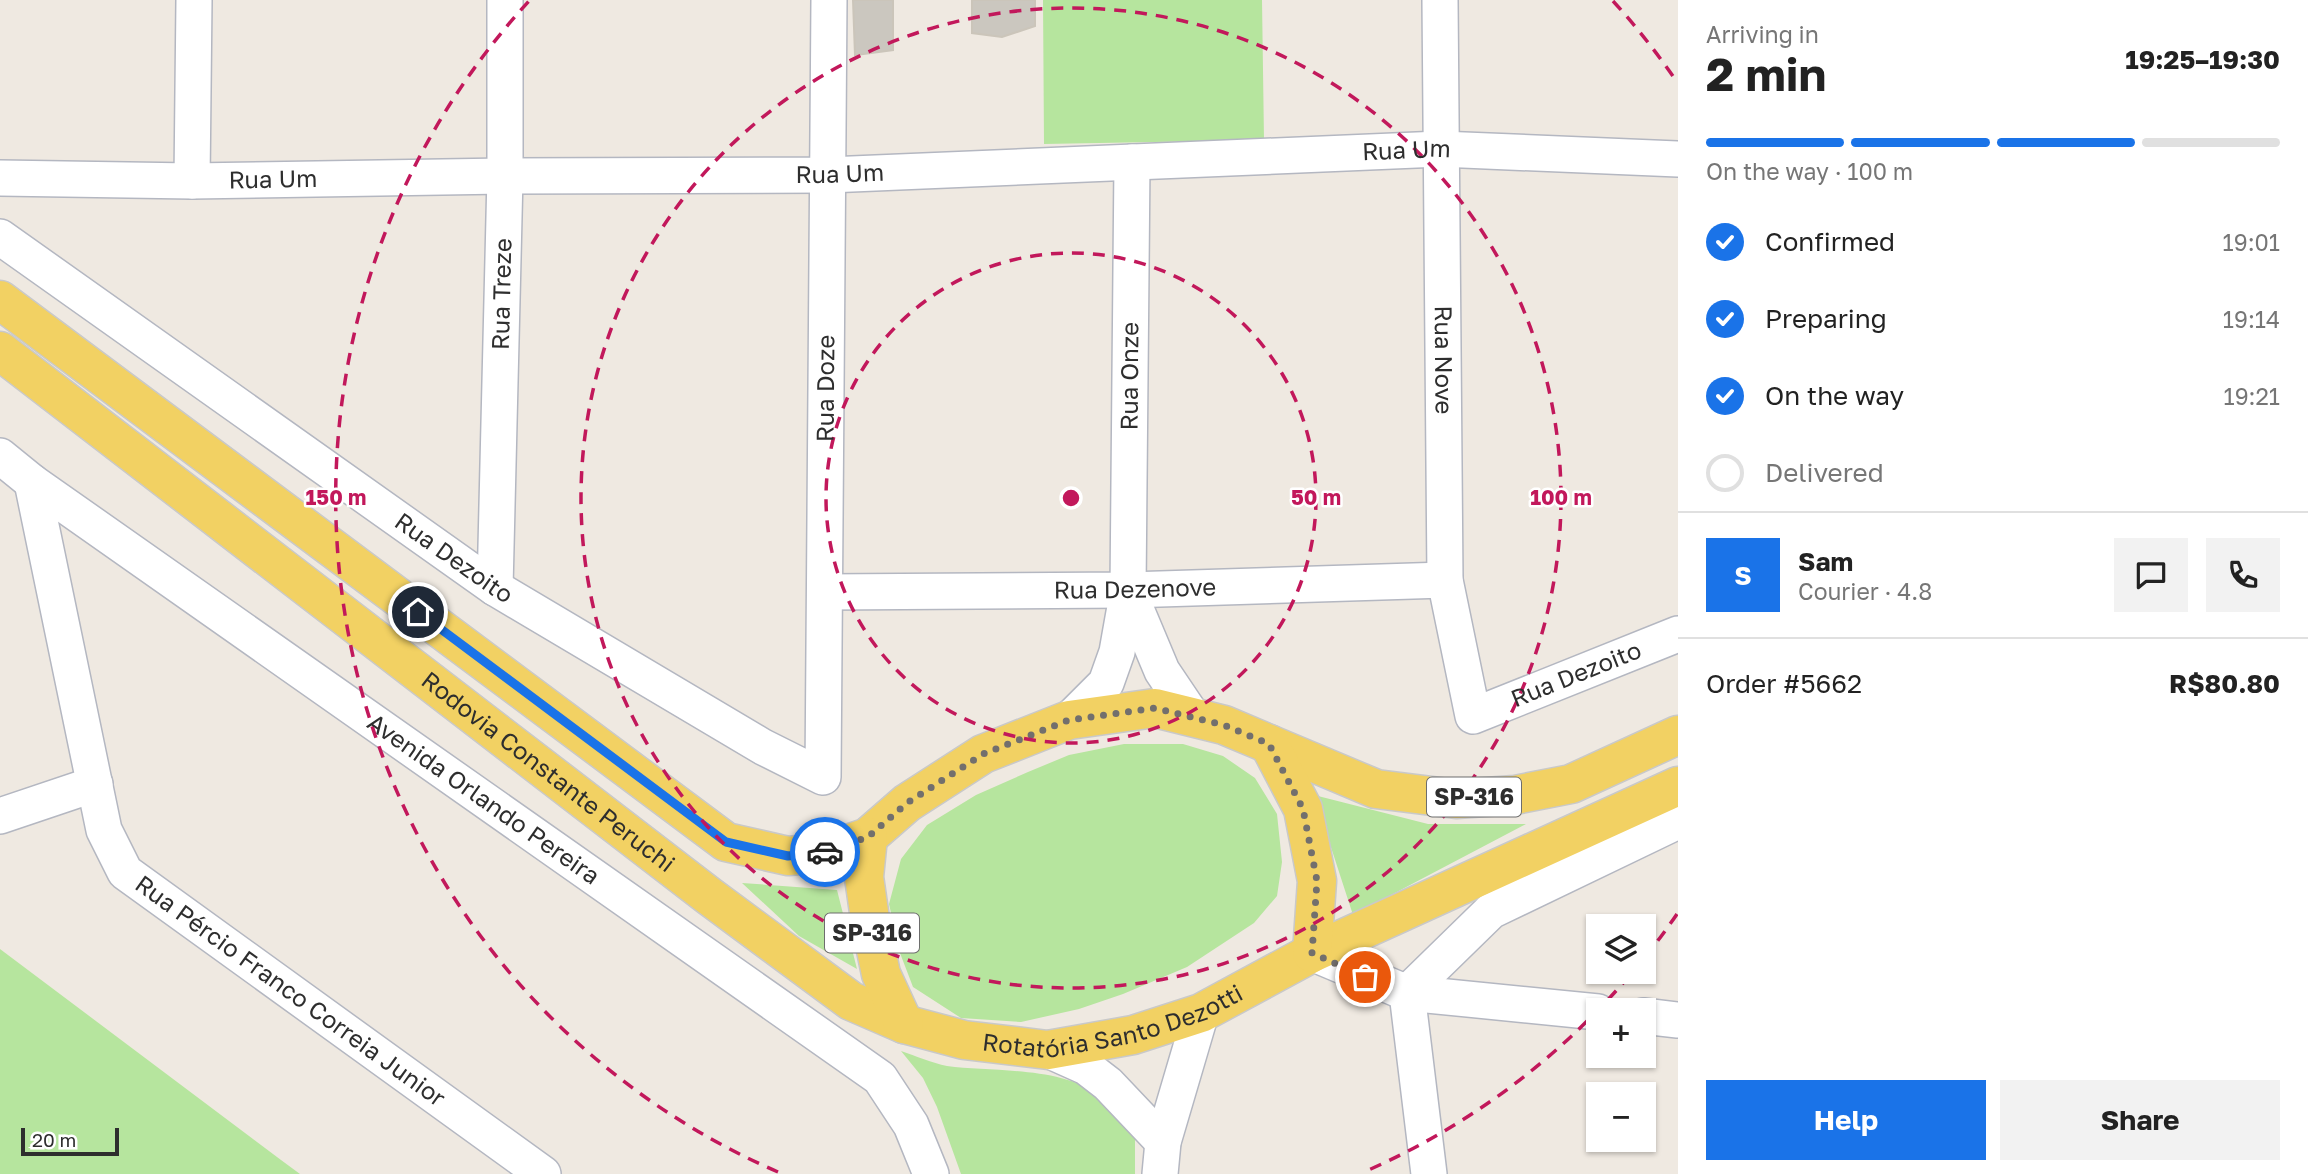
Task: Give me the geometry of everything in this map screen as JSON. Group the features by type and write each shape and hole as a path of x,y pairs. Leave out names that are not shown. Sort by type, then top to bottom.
{"main road":[{"name":"Rodovia Constante Peruchi","path":"0,300 726,842 788,856 822,853 868,837"},
{"name":"Rodovia Constante Peruchi","path":"0,351 709,896 851,1001 904,1024"},
{"name":"SP-316","path":"904,1024 881,974 871,926 864,877 868,837 907,803 983,754 1069,720 1155,708 1224,725 1376,789 1456,799 1515,795 1571,784 1678,735"},
{"path":"1269,744 1303,809 1317,881 1312,953"},
{"name":"SP-316","path":"1312,953 1678,786"},
{"name":"Rotatória Santo Dezotti","path":"904,1024 964,1040 1048,1050 1133,1035 1201,1013 1312,953"}],"street":[{"path":"192,181 194,0"},
{"name":"Rua Treze","path":"495,588 505,176 505,0"},
{"name":"Rua Doze","path":"823,776 829,0"},
{"name":"Rua Nove","path":"1440,0 1445,580 1473,716"},
{"name":"Rua Um","path":"0,178 192,181 828,175 1440,149 1678,159"},
{"name":"Rua Onze","path":"1128,590 1132,162"},
{"name":"Rua Dezoito","path":"0,237 495,588 763,747 823,776"},
{"name":"Avenida Orlando Pereira","path":"2,459 880,1078 911,1125 931,1174"},
{"name":"Rua Pércio Franco Correia Junior","path":"33,482 104,830 125,872 543,1174"},
{"name":"Rua Dezenove","path":"825,592 1128,590 1445,580"},
{"path":"1128,590 1162,671 1193,717"},
{"path":"1069,720 1106,683 1117,652 1128,590"},
{"name":"Rua Dezoito","path":"1473,716 1678,634"},
{"path":"0,816 95,784"},
{"path":"1407,993 1491,911 1678,821"},
{"path":"1312,953 1407,993 1586,1011"},
{"path":"1407,993 1429,1174"},
{"path":"1162,1158 1201,1013"},
{"path":"1656,1017 1678,1020"},
{"path":"1048,1050 1086,1067 1108,1084 1162,1158"}],"green space":[{"path":"1043,0 1262,0 1264,140 1044,144"},
{"path":"1124,744 1183,744 1223,756 1255,778 1277,814 1282,862 1277,896 1254,923 1187,967 1079,1009 1021,1022 961,1018 913,987 900,953 889,904 901,859 927,825 976,795 1069,755"},
{"path":"1314,795 1428,824 1526,824 1353,915"},
{"path":"742,883 837,890 857,969 799,936"},
{"path":"0,949 281,1160 300,1174 0,1174"},
{"path":"901,1051 947,1066 1047,1075 1084,1086 1104,1100 1135,1136 1135,1174 961,1174 937,1107 923,1078"}],"building":[{"path":"853,0 893,0 893,50 855,55"},
{"path":"972,0 1035,0 1035,26 1002,37 972,33"}],"way so far":[{"path":"825,852 868,837 907,803 983,754 1069,720 1155,708 1224,725 1269,744 1303,809 1317,881 1312,953 1365,977"}],"route":[{"path":"418,612 726,842 788,856 825,852"}]}
